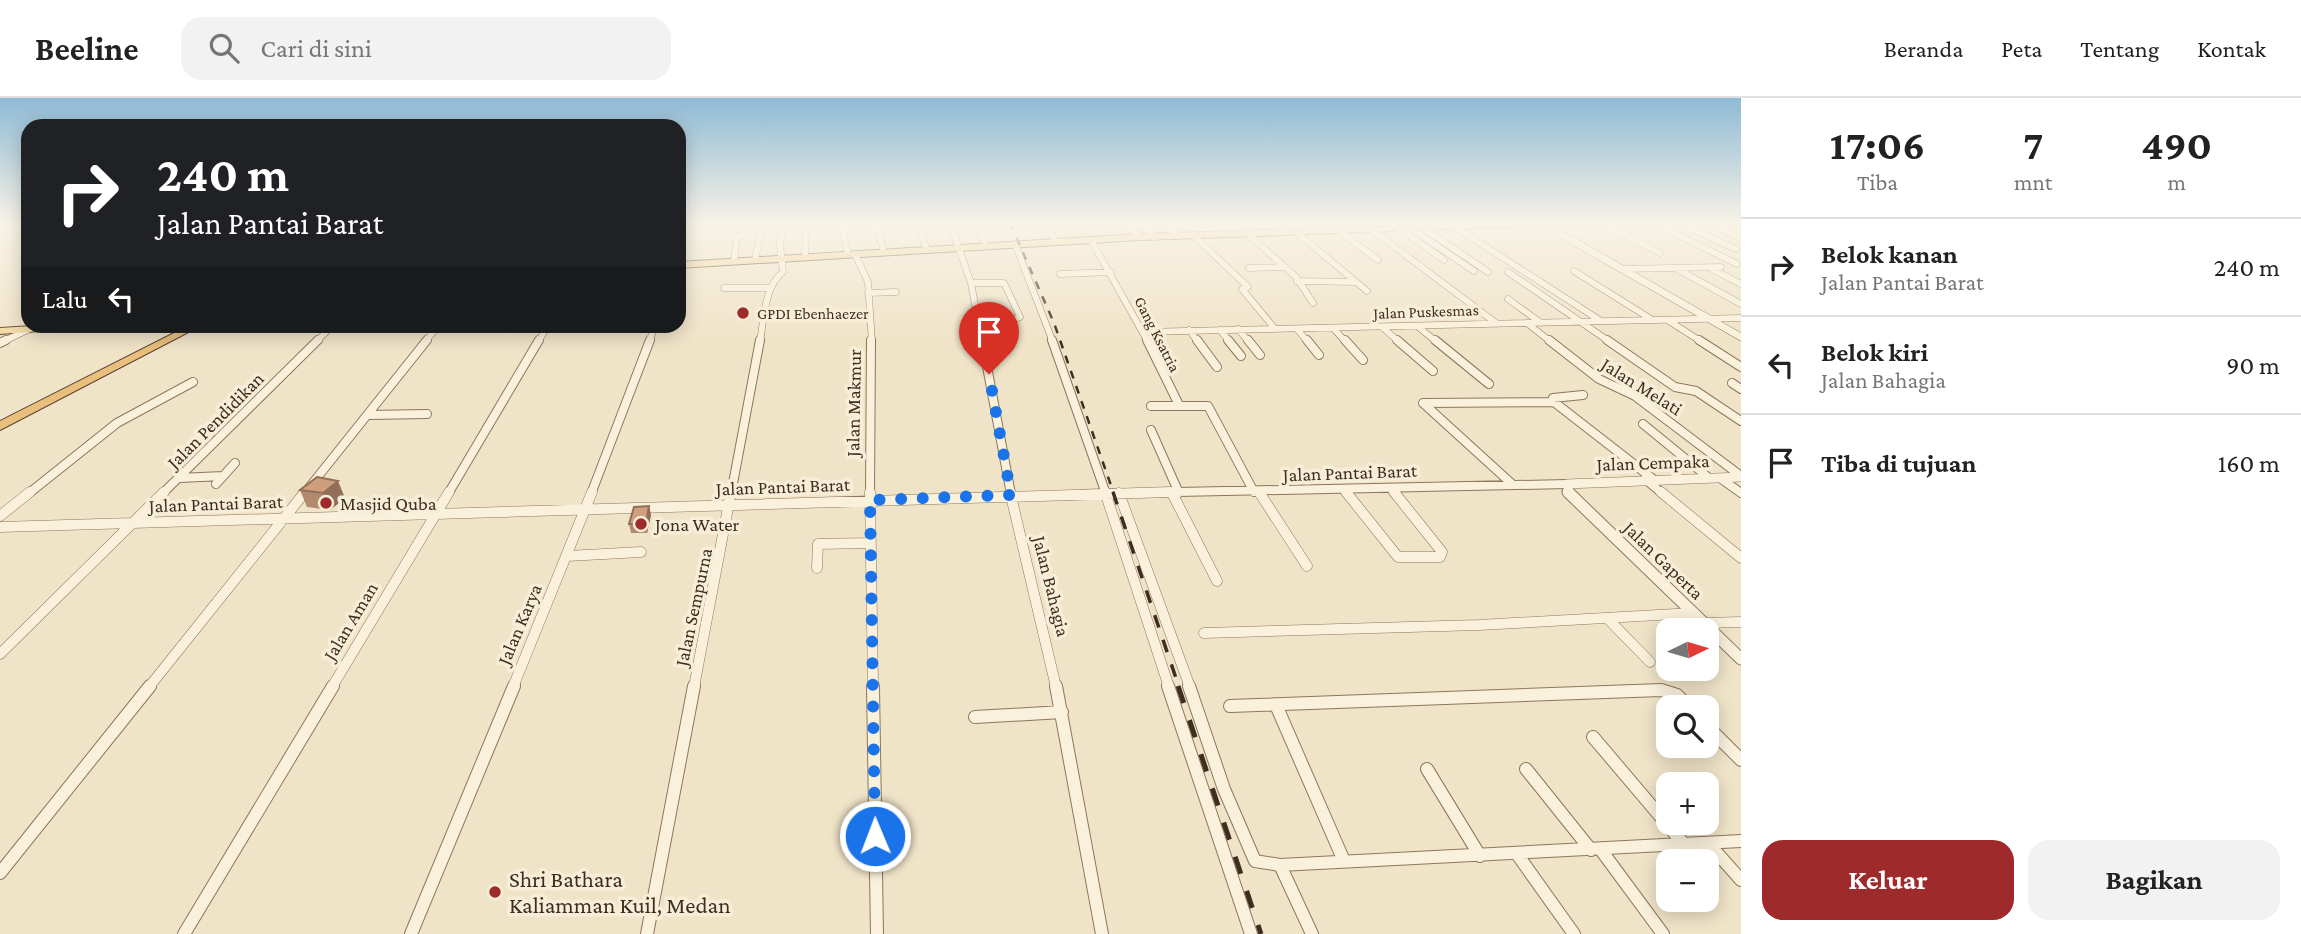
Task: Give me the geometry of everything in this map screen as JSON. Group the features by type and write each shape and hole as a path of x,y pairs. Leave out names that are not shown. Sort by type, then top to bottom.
{"highway":[{"path":"0,419 170,333"},
{"path":"0,426 181,333"}],"main road":[{"path":"686,264 720,262"},
{"path":"0,328 21,327"}],"street":[{"name":"Jalan Sempurna","path":"648,934 731,506 748,391 770,288 773,280 783,272 781,262"},
{"name":"Jalan Makmur","path":"857,262 868,282 872,350 869,410 870,543 877,934"},
{"name":"Jalan Bahagia","path":"963,262 971,283 1011,495 1062,712 1102,934"},
{"path":"1022,262 1049,327 1251,934"},
{"name":"Gang Ksatria","path":"1105,262 1179,405"},
{"path":"1220,262 1237,279 1244,282 1248,287 1242,289 1275,329"},
{"path":"1280,262 1313,303"},
{"path":"1332,262 1367,291"},
{"path":"1413,262 1497,323"},
{"path":"1463,262 1475,271"},
{"path":"1472,262 1488,272"},
{"path":"1514,262 1603,322"},
{"path":"1610,262 1741,337"},
{"path":"1733,262 1737,264"},
{"path":"1249,268 1285,267"},
{"path":"1709,267 1741,284"},
{"path":"1622,269 1721,267"},
{"path":"1675,268 1741,304"},
{"path":"1574,271 1652,320"},
{"path":"1060,274 1111,272"},
{"path":"1508,272 1675,387 1696,391 1741,421"},
{"path":"1297,281 1356,282"},
{"path":"971,283 1004,283 1020,317 1011,321 978,321"},
{"path":"724,288 770,288"},
{"path":"868,293 896,292"},
{"path":"1508,299 1541,323"},
{"path":"1619,300 1636,300"},
{"name":"Jalan Puskesmas","path":"1143,332 1741,318"},
{"path":"1668,320 1741,367"},
{"name":"Jalan Melati","path":"1527,323 1599,379 1634,396 1741,476"},
{"path":"1417,326 1489,384"},
{"path":"1381,327 1433,371"},
{"path":"1297,328 1319,355"},
{"path":"1333,328 1363,360"},
{"path":"1189,330 1217,366"},
{"path":"1220,330 1241,356"},
{"path":"1238,330 1259,355"},
{"path":"0,343 21,332"},
{"name":"Jalan Pendidikan","path":"0,654 325,333"},
{"path":"0,873 432,333"},
{"name":"Jalan Aman","path":"184,934 544,333"},
{"name":"Jalan Karya","path":"411,934 586,510 652,333"},
{"path":"1727,369 1741,367"},
{"path":"0,516 117,423 193,382"},
{"path":"1741,382 1732,383 1741,389"},
{"path":"1554,402 1552,398 1583,395"},
{"path":"1512,484 1423,403 1554,402 1741,558"},
{"path":"1151,406 1208,407 1256,492 1307,566"},
{"path":"368,415 427,414"},
{"path":"1643,424 1715,478 1741,493"},
{"path":"1151,430 1176,493 1217,581"},
{"path":"216,484 235,463"},
{"path":"179,478 223,476"},
{"name":"Jalan Cempaka","path":"1567,484 1741,476"},
{"name":"Jalan Pantai Barat","path":"0,527 731,506 1011,495 1567,484"},
{"name":"Jalan Gaperta","path":"1567,484 1567,491 1699,618"},
{"path":"1345,490 1394,554 1402,559 1440,557 1442,552 1391,488"},
{"path":"1119,494 1206,731 1223,789 1255,861 1280,865 1741,841"},
{"path":"817,568 818,544 870,543"},
{"path":"567,556 641,552"},
{"path":"1204,633 1466,626 1694,613"},
{"path":"1607,618 1650,662"},
{"path":"1719,623 1741,622"},
{"name":"Jalan Gaperta","path":"1719,638 1741,659"},
{"path":"1230,706 1661,690 1677,695"},
{"path":"1276,705 1344,860"},
{"path":"975,717 1062,712"},
{"path":"1593,737 1683,843"},
{"path":"1719,738 1741,761"},
{"path":"1427,769 1480,856"},
{"path":"1526,769 1596,850 1663,934"},
{"path":"1708,843 1741,880"},
{"path":"1517,854 1574,934"},
{"path":"1280,865 1312,934"}],"building":[{"path":"317,477 338,481 323,493 300,490"},
{"path":"649,506 646,524 629,524 634,507"}],"railway":[{"path":"1027,262 1054,323 1114,494"},
{"path":"1113,492 1179,687"},
{"path":"1178,686 1261,934"}],"place":[{"name":"GPDI Ebenhaezer","path":"743,313"},
{"name":"Masjid Quba","path":"326,503"},
{"name":"Jona Water","path":"641,524"},
{"name":"Shri Bathara Kaliamman Kuil, Medan","path":"495,892"}],"route":[{"path":"875,836 874,619 870,500 1011,495 989,374"}]}
